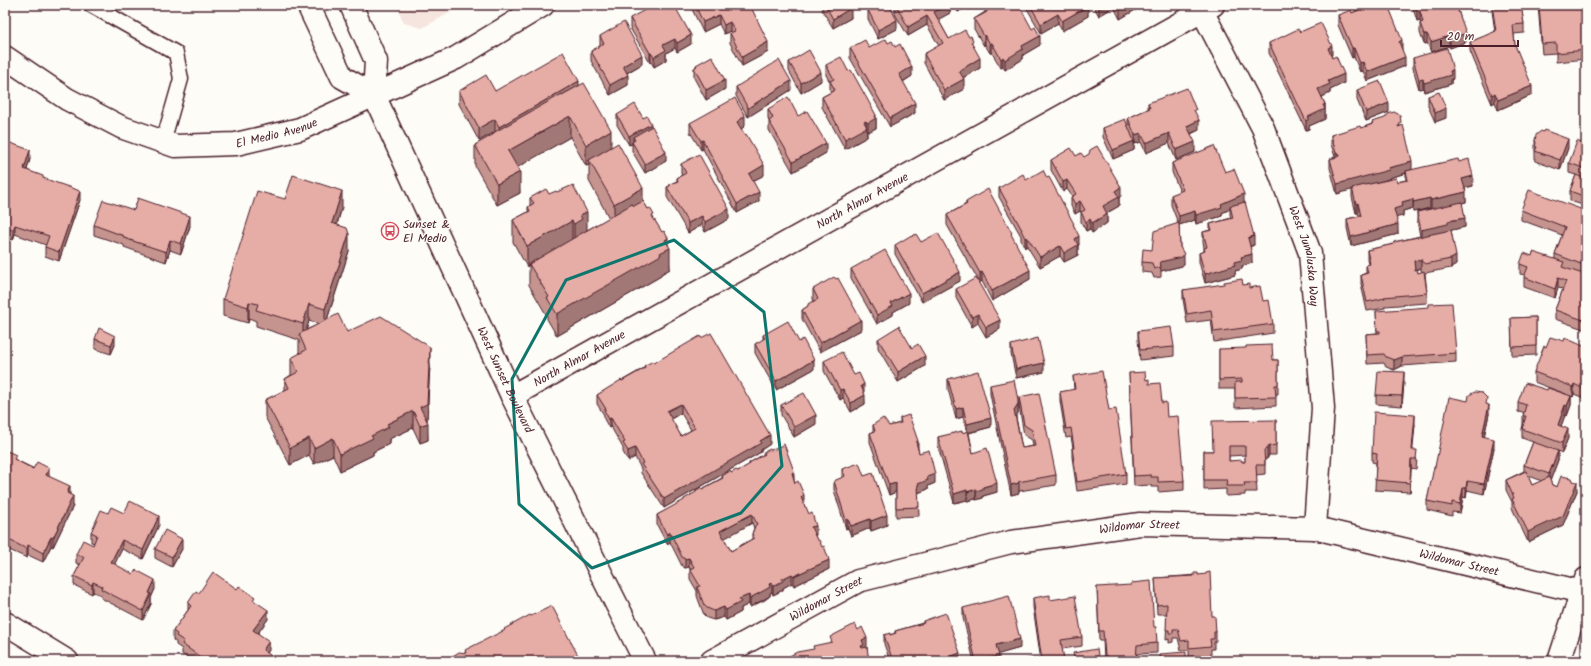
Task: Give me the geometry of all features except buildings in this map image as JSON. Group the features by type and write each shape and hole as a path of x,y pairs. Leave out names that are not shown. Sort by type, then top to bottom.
{"street":[{"path":"308,5 342,77 374,95"},
{"name":"West Sunset Boulevard","path":"351,5 376,61 374,95 512,396 645,661"},
{"name":"El Medio Avenue","path":"5,57 67,99 121,127 175,146 236,144 300,129 456,58 543,5"},
{"name":"North Almar Avenue","path":"512,396 1205,7"},
{"name":"West Junaluska Way","path":"1205,7 1263,128 1310,253 1323,408 1315,528"},
{"name":"Wildomar Street","path":"712,661 858,581 1011,542 1140,524 1315,528 1584,587"},
{"path":"1559,661 1584,587"},
{"path":"5,623 67,661"}],"lane":[{"path":"91,5 176,53 181,79 162,142"}],"highlighted area":[{"path":"674,240 764,312 782,466 741,513 592,568 519,504 512,379 566,280"}],"shaded area":[{"path":"396,5 464,5 422,28 404,23"}],"place":[{"name":"Sunset & El Medio","path":"390,231"}]}
